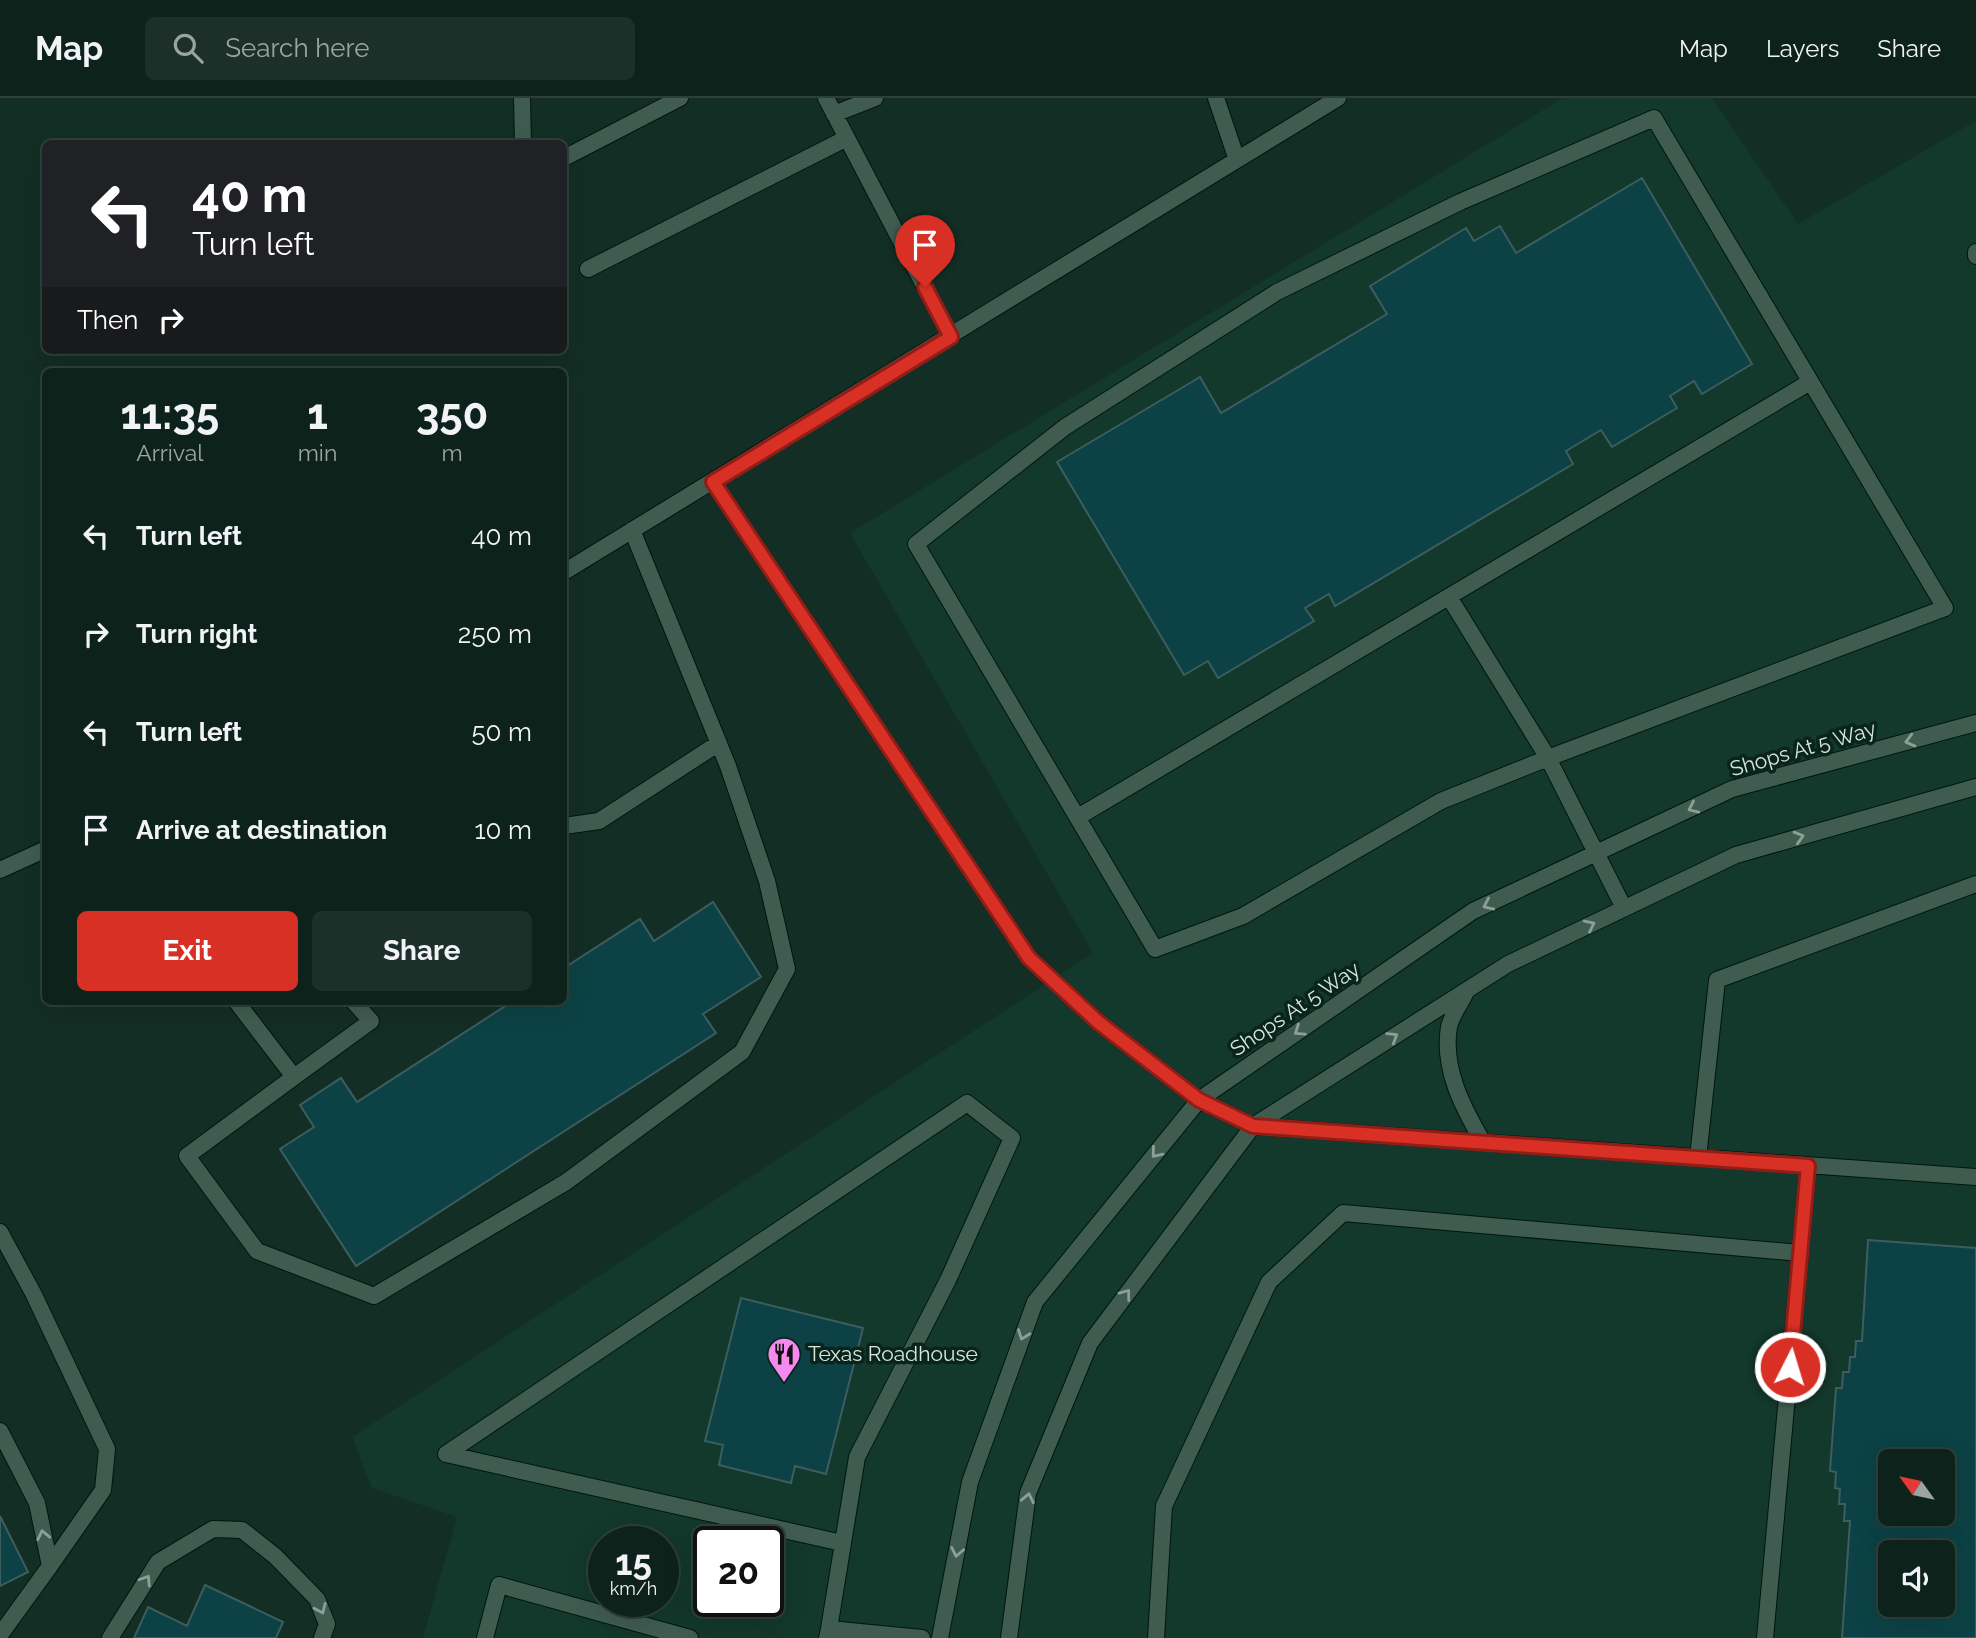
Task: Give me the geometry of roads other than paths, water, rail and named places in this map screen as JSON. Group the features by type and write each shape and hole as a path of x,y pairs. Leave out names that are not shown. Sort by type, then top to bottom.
{"lane":[{"path":"522,98 523,140"},
{"path":"567,156 680,98"},
{"path":"825,98 951,337"},
{"path":"834,114 875,98"},
{"path":"1216,98 1237,160"},
{"path":"567,570 1338,98"},
{"path":"1654,118 1945,608 1548,758 1441,802 1243,916 1155,949 916,544 1065,427 1277,292 1460,202 1654,118"},
{"path":"588,269 847,138"},
{"path":"1078,817 1810,382"},
{"path":"713,482 1029,958 1098,1022 1199,1100 1253,1126 1976,1177"},
{"path":"356,1005 370,1021 187,1156 257,1251 374,1296 566,1182 742,1052 786,969 767,881 719,743 632,530"},
{"path":"1449,597 1548,758 1624,908"},
{"name":"Shops At 5 Way","path":"940,1638 970,1482 1035,1302 1199,1100 1474,911 1732,789 1976,723"},
{"path":"567,826 599,821 719,743"},
{"path":"1009,1638 1028,1493 1090,1343 1253,1126 1508,964 1736,855 1976,787"},
{"path":"0,870 42,851"},
{"path":"1698,1158 1717,981 1976,884"},
{"path":"1467,990 1449,1024 1448,1052 1460,1103 1483,1142"},
{"path":"239,1005 294,1077"},
{"path":"842,1543 446,1454 967,1103 1012,1138 948,1280 857,1457 828,1634 922,1638"},
{"path":"1765,1638 1808,1166"},
{"path":"1156,1638 1164,1506 1269,1282 1343,1213 1800,1253"},
{"path":"0,1232 33,1293 107,1449 103,1490 0,1635"},
{"path":"0,1431 37,1503 50,1566"},
{"path":"110,1638 158,1562 213,1529 242,1530 275,1556 317,1599 327,1624 322,1638"},
{"path":"485,1638 499,1586 690,1638"}],"place":[{"name":"Texas Roadhouse","path":"784,1384"}]}
